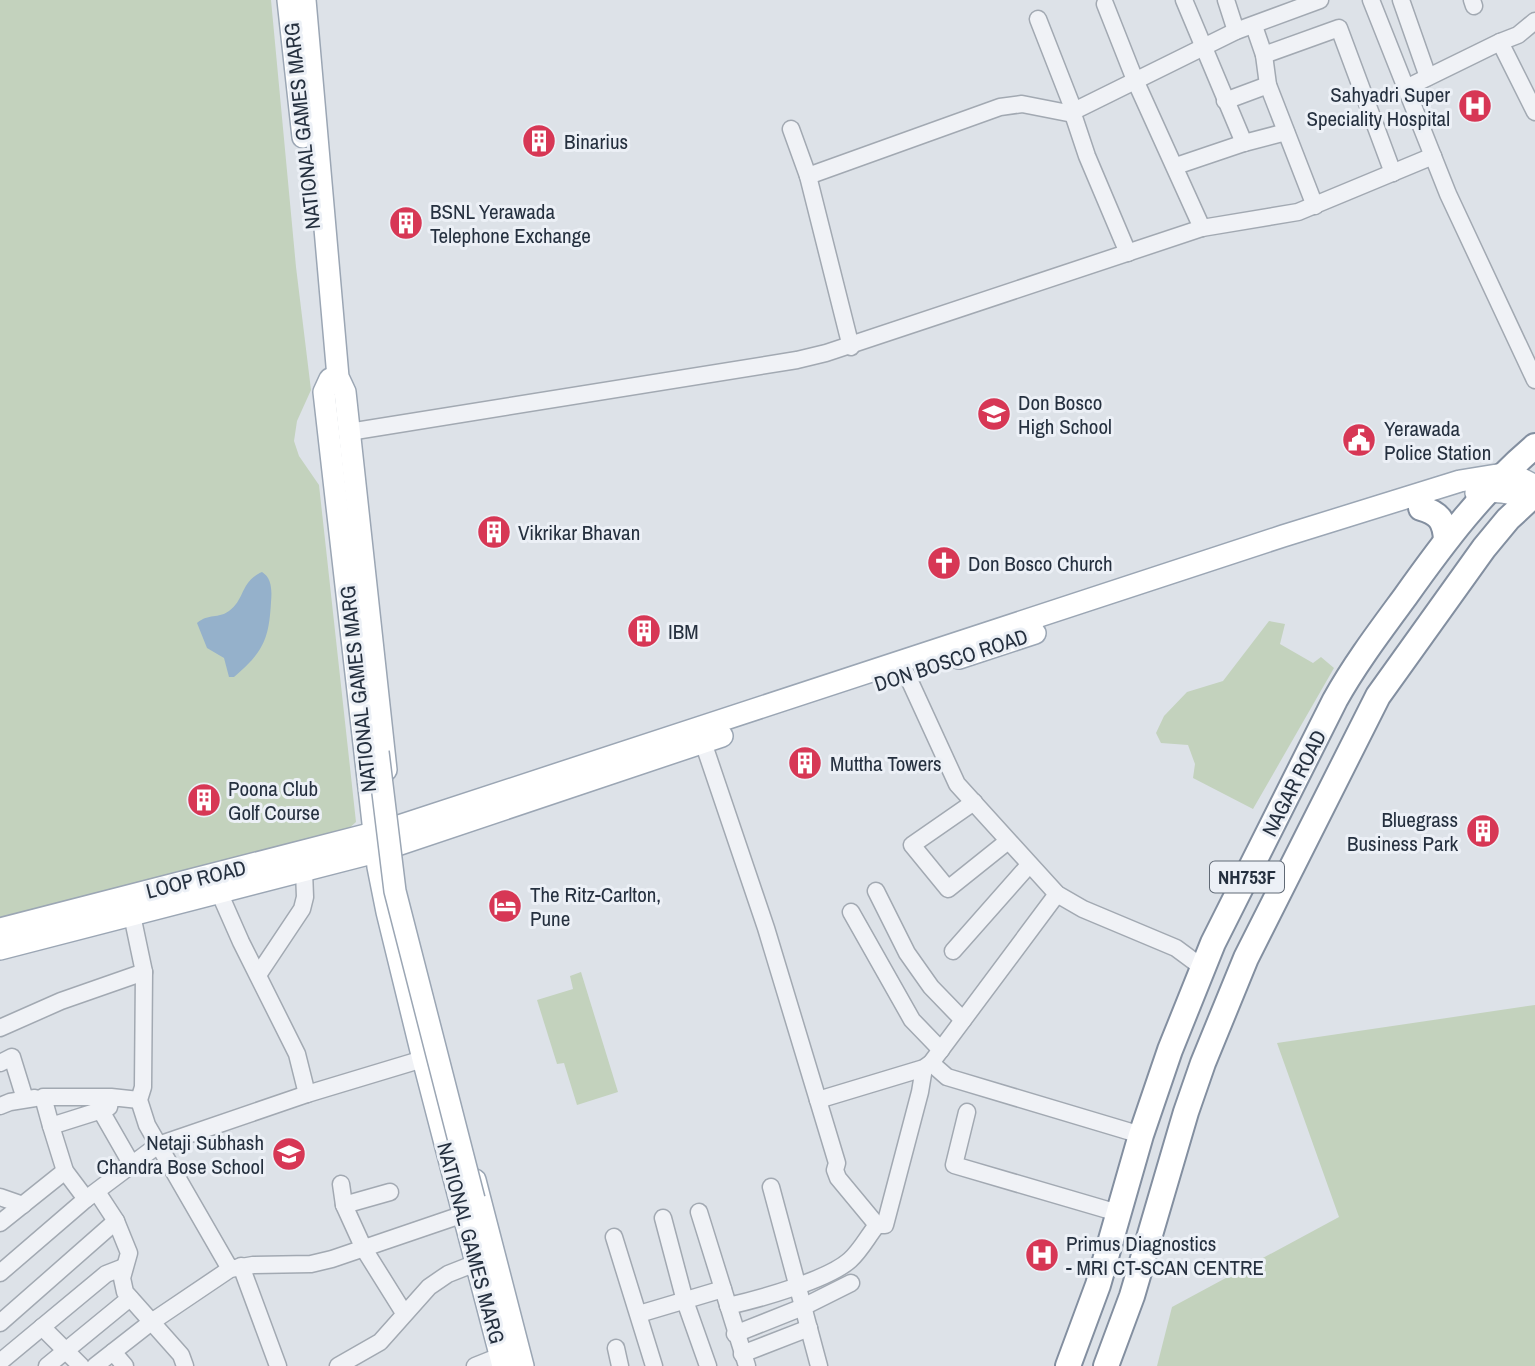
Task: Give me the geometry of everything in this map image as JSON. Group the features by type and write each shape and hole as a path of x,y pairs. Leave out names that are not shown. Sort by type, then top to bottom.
{"highway":[{"name":"NAGAR ROAD","path":"1068,1366 1098,1285 1170,1050 1213,943 1335,700 1358,662 1446,540 1495,482 1535,446"},
{"name":"NAGAR ROAD","path":"1106,1366 1132,1296 1186,1112 1246,958 1378,696 1484,548 1532,494"},
{"path":"1421,508 1435,512 1441,519 1446,530 1446,540"}],"main road":[{"name":"NATIONAL GAMES MARG","path":"288,0 334,378 345,391 385,839"},
{"name":"NATIONAL GAMES MARG","path":"305,0 334,378 324,392 385,839 423,1059 468,1204 476,1263 507,1363"},
{"path":"334,378 375,752 396,891 507,1363"},
{"name":"DON BOSCO ROAD","path":"385,839 1296,532 1460,481 1495,482 1516,494 1532,494"},
{"name":"DON BOSCO ROAD","path":"385,839 703,742 1464,495 1495,482"},
{"name":"LOOP ROAD","path":"0,949 304,870 385,839"},
{"name":"LOOP ROAD","path":"0,929 385,839"},
{"name":"NATIONAL GAMES MARG","path":"394,899 523,1366"}],"street":[{"path":"1184,0 1244,143"},
{"path":"1226,0 1237,30"},
{"path":"807,176 1000,107 1022,104 1073,112 1237,30 1254,26 1301,4 1320,0"},
{"path":"1371,0 1468,239 1535,380"},
{"path":"1401,0 1428,77"},
{"path":"1105,4 1135,80 1202,228"},
{"path":"1038,19 1087,156 1128,253"},
{"path":"1406,88 1500,42 1518,36 1535,21"},
{"path":"1254,26 1264,55 1268,85 1315,206"},
{"path":"1264,55 1339,29 1393,173"},
{"path":"1518,36 1531,39 1535,37"},
{"path":"1500,42 1535,112"},
{"path":"1225,101 1268,85"},
{"path":"791,129 807,176 852,347"},
{"path":"1176,166 1286,132"},
{"path":"349,432 797,360 852,347 1202,228 1298,212 1433,156"},
{"path":"907,675 952,775 1056,894 1083,909 1176,948 1203,968"},
{"path":"703,742 766,928 837,1163 835,1170 838,1178 877,1226"},
{"path":"974,802 912,845 948,889 1008,841"},
{"path":"953,951 1030,865"},
{"path":"258,975 302,909 305,897 304,870"},
{"path":"876,891 907,953 931,987 963,1020"},
{"path":"219,892 297,1054 307,1094"},
{"path":"728,1306 766,1297 843,1265 852,1258 877,1226 885,1225 920,1092 932,1060 1056,894"},
{"path":"851,912 932,1060 947,1077 1142,1135"},
{"path":"132,915 144,972 143,1087 139,1100 147,1125 236,1268 278,1366"},
{"path":"0,1028 61,1001 144,972"},
{"path":"0,1063 12,1057 25,1099"},
{"path":"0,1273 92,1195 158,1145 307,1094 423,1059"},
{"path":"818,1100 932,1060"},
{"path":"0,1106 43,1097 111,1097 139,1100"},
{"path":"43,1097 65,1171 116,1221 129,1253 122,1278 125,1292 181,1355 185,1366"},
{"path":"51,1126 101,1111 109,1107 111,1097"},
{"path":"101,1111 132,1165"},
{"path":"967,1112 954,1165 1118,1213"},
{"path":"0,1223 65,1171"},
{"path":"341,1184 344,1205 364,1249 404,1313"},
{"path":"771,1187 819,1366"},
{"path":"344,1205 390,1192"},
{"path":"0,1198 23,1205"},
{"path":"95,1366 150,1323 236,1268 311,1264 364,1249 468,1204"},
{"path":"699,1212 745,1360 809,1328"},
{"path":"663,1218 685,1301 708,1366"},
{"path":"0,1323 116,1221"},
{"path":"614,1237 654,1366"},
{"path":"347,1364 380,1342 429,1287 448,1274 476,1263"},
{"path":"0,1362 106,1274 124,1267"},
{"path":"735,1334 803,1307 851,1283"},
{"path":"639,1314 723,1289"},
{"path":"47,1366 130,1298"},
{"path":"42,1327 82,1366"},
{"path":"616,1348 620,1366"},
{"path":"113,1352 125,1366"},
{"path":"475,1366 507,1363"}],"green space":[{"name":"Poona Club Golf Course","path":"0,0 271,0 296,267 311,390 297,421 294,441 299,456 319,485 356,822 346,831 0,919"},
{"path":"1269,621 1285,624 1280,644 1313,663 1321,657 1334,668 1253,809 1193,778 1195,764 1188,745 1161,743 1156,733 1164,716 1187,692 1223,681"},
{"path":"581,972 618,1092 577,1105 564,1063 557,1064 537,1000 573,989 570,976"},
{"path":"1535,1005 1535,1366 1157,1366 1172,1307 1339,1217 1277,1043"}],"water":[{"path":"262,572 270,581 271,589 266,636 252,660 234,677 229,677 224,658 207,648 197,623 229,611 238,602 250,581"}],"place":[{"name":"Sahyadri Super Speciality Hospital","path":"1475,106"},
{"name":"Binarius","path":"539,141"},
{"name":"BSNL Yerawada Telephone Exchange","path":"406,223"},
{"name":"Don Bosco High School","path":"994,414"},
{"name":"Yerawada Police Station","path":"1359,440"},
{"name":"Vikrikar Bhavan","path":"494,532"},
{"name":"Don Bosco Church","path":"944,563"},
{"name":"IBM","path":"644,631"},
{"name":"Muttha Towers","path":"805,763"},
{"name":"Poona Club Golf Course","path":"204,800"},
{"name":"Bluegrass Business Park","path":"1483,831"},
{"name":"The Ritz-Carlton, Pune","path":"505,906"},
{"name":"Netaji Subhash Chandra Bose School","path":"289,1154"},
{"name":"Primus Diagnostics - MRI CT-SCAN CENTRE","path":"1042,1255"}]}
